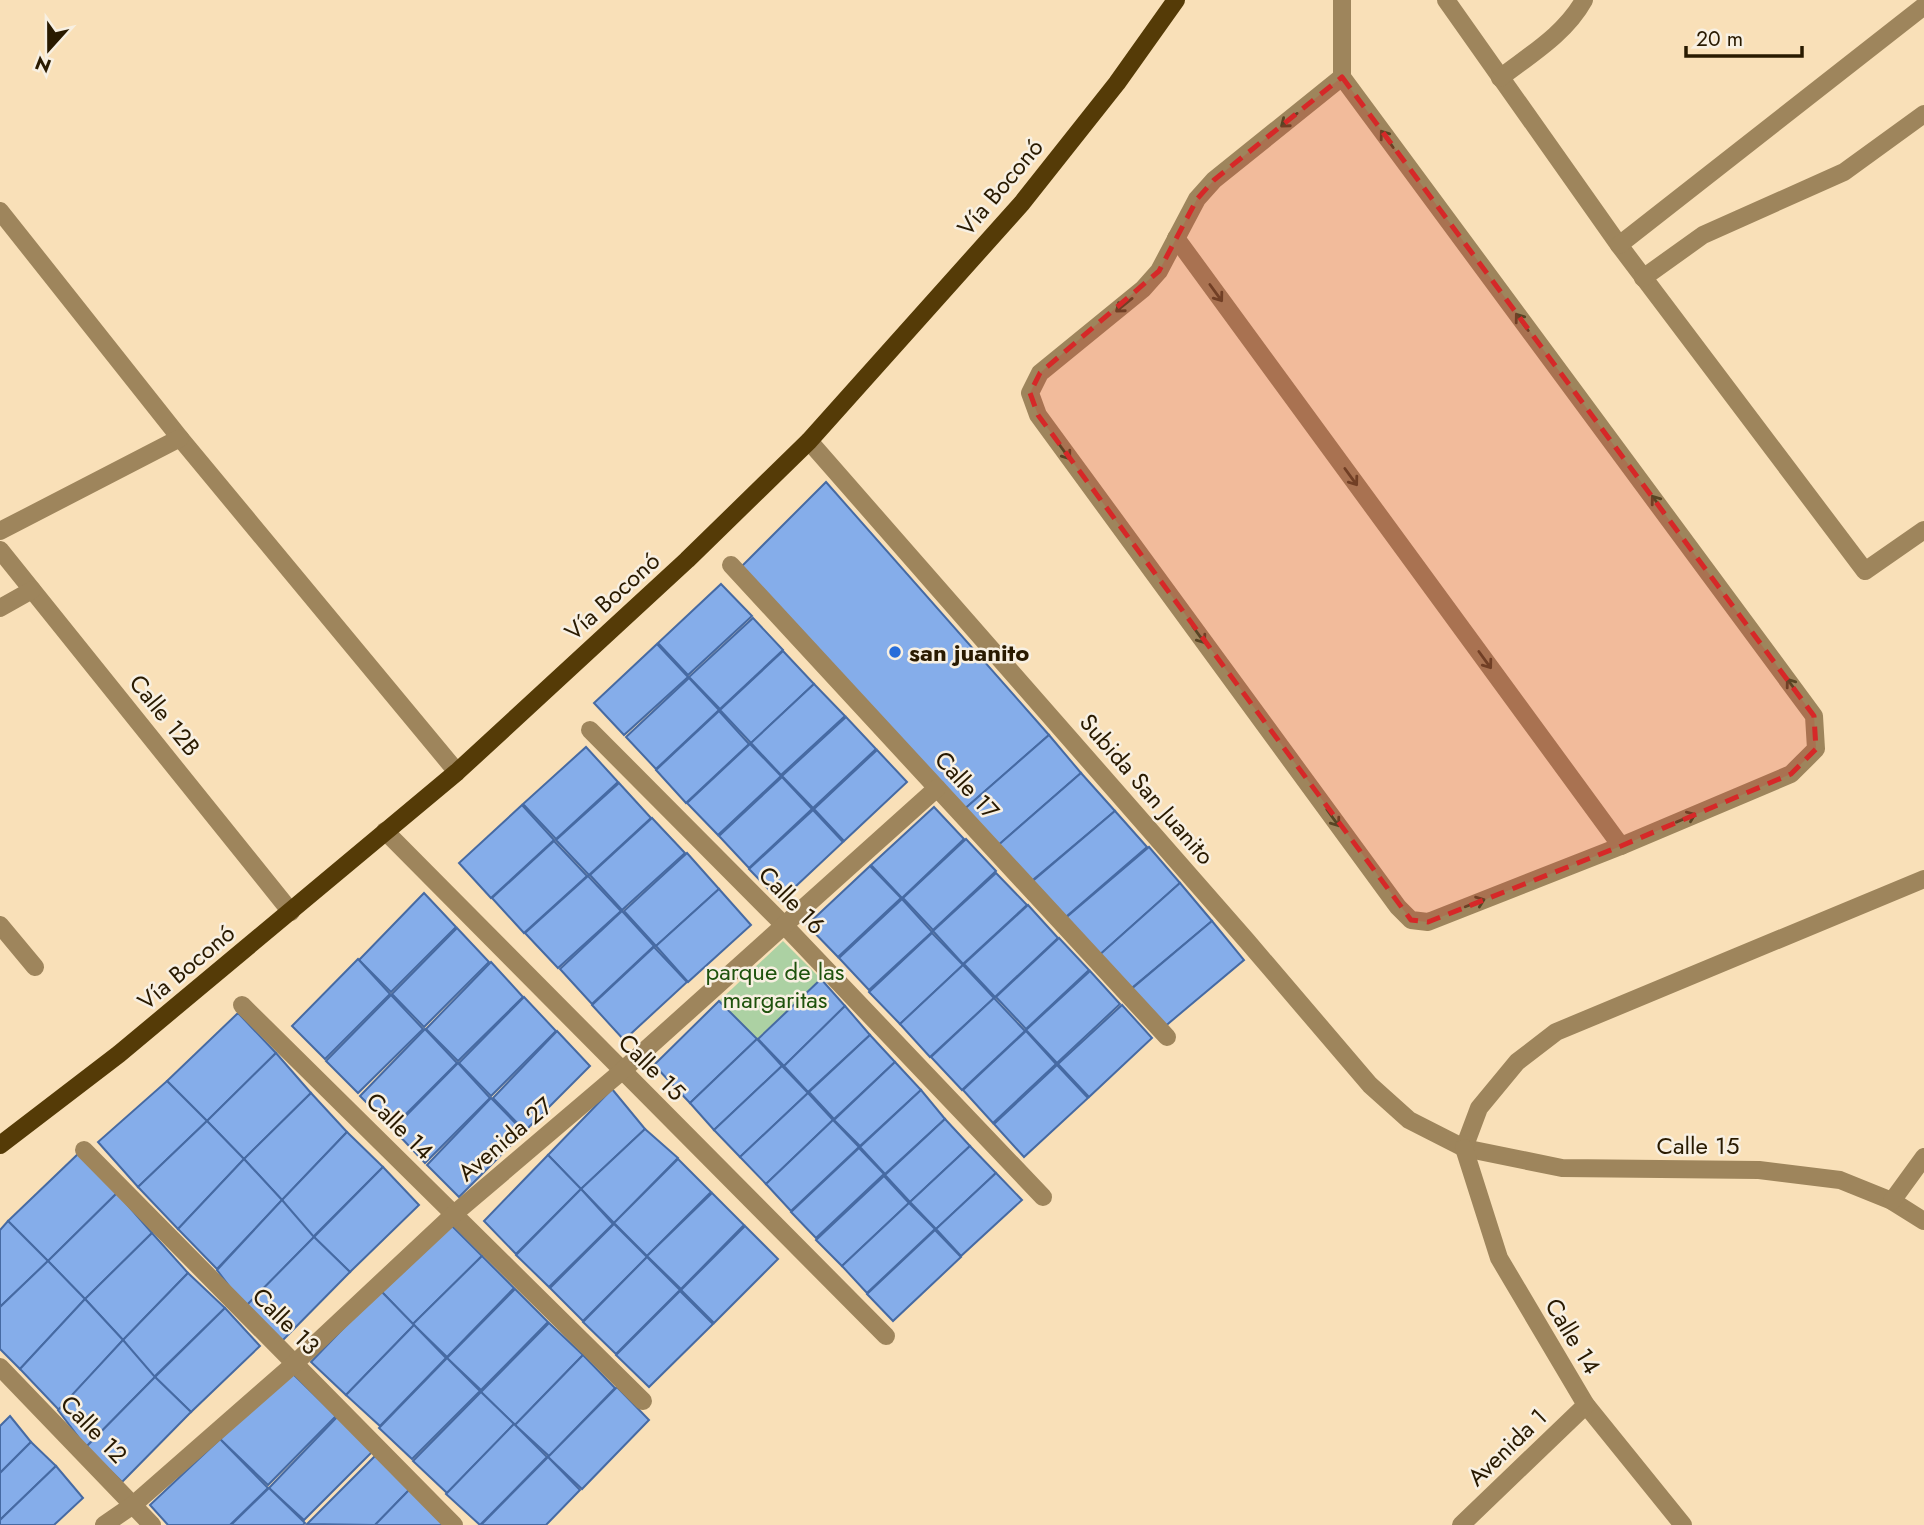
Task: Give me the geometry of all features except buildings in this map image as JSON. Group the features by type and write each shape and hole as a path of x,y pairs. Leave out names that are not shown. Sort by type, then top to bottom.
{"main road":[{"name":"Vía Boconó","path":"0,1145 119,1054 457,772 687,560 809,441 1021,203 1117,83 1175,0"}],"street":[{"path":"1342,0 1342,77 1814,716 1816,749 1791,774 1621,846 1428,922 1411,920 1398,907 1038,415 1030,393 1040,373 1143,289 1159,271 1197,199 1214,180 1342,77"},
{"path":"1446,0 1643,278 1865,571 1924,530"},
{"path":"1500,78 1555,36 1576,14 1584,0"},
{"path":"1619,245 1924,6"},
{"path":"1643,278 1703,235 1844,172 1924,114"},
{"path":"0,211 180,438 457,772"},
{"path":"1176,238 1621,846"},
{"path":"0,531 180,438"},
{"name":"Subida San Juanito","path":"809,441 1370,1085 1409,1121 1464,1149"},
{"name":"Calle 12B","path":"0,550 291,912"},
{"name":"Calle 17","path":"731,565 1167,1037"},
{"path":"0,608 32,590"},
{"name":"Calle 16","path":"590,730 784,925 1043,1198"},
{"name":"Avenida 27","path":"104,1525 133,1505 295,1364 454,1214 622,1071 937,788"},
{"name":"Calle 15","path":"385,831 886,1336"},
{"path":"1464,1149 1479,1108 1517,1062 1556,1032 1924,879"},
{"path":"0,925 35,967"},
{"name":"Calle 14","path":"242,1005 643,1401"},
{"name":"Calle 15","path":"1464,1149 1562,1168 1773,1171 1840,1180 1892,1201 1924,1221"},
{"name":"Calle 14","path":"1464,1149 1499,1258 1586,1405 1683,1525"},
{"name":"Calle 13","path":"85,1150 454,1525"},
{"path":"1892,1201 1924,1157"},
{"name":"Calle 12","path":"0,1367 152,1525"},
{"name":"Avenida 1","path":"1461,1525 1586,1405"}],"highlighted area":[{"path":"1342,77 1814,716 1816,749 1791,774 1621,846 1428,922 1411,920 1038,415 1030,393 1040,373 1159,271 1197,199 1214,180"}],"green space":[{"name":"parque de las margaritas","path":"783,941 821,979 757,1039 719,1001"}],"place":[{"name":"san juanito","path":"895,652"}]}
